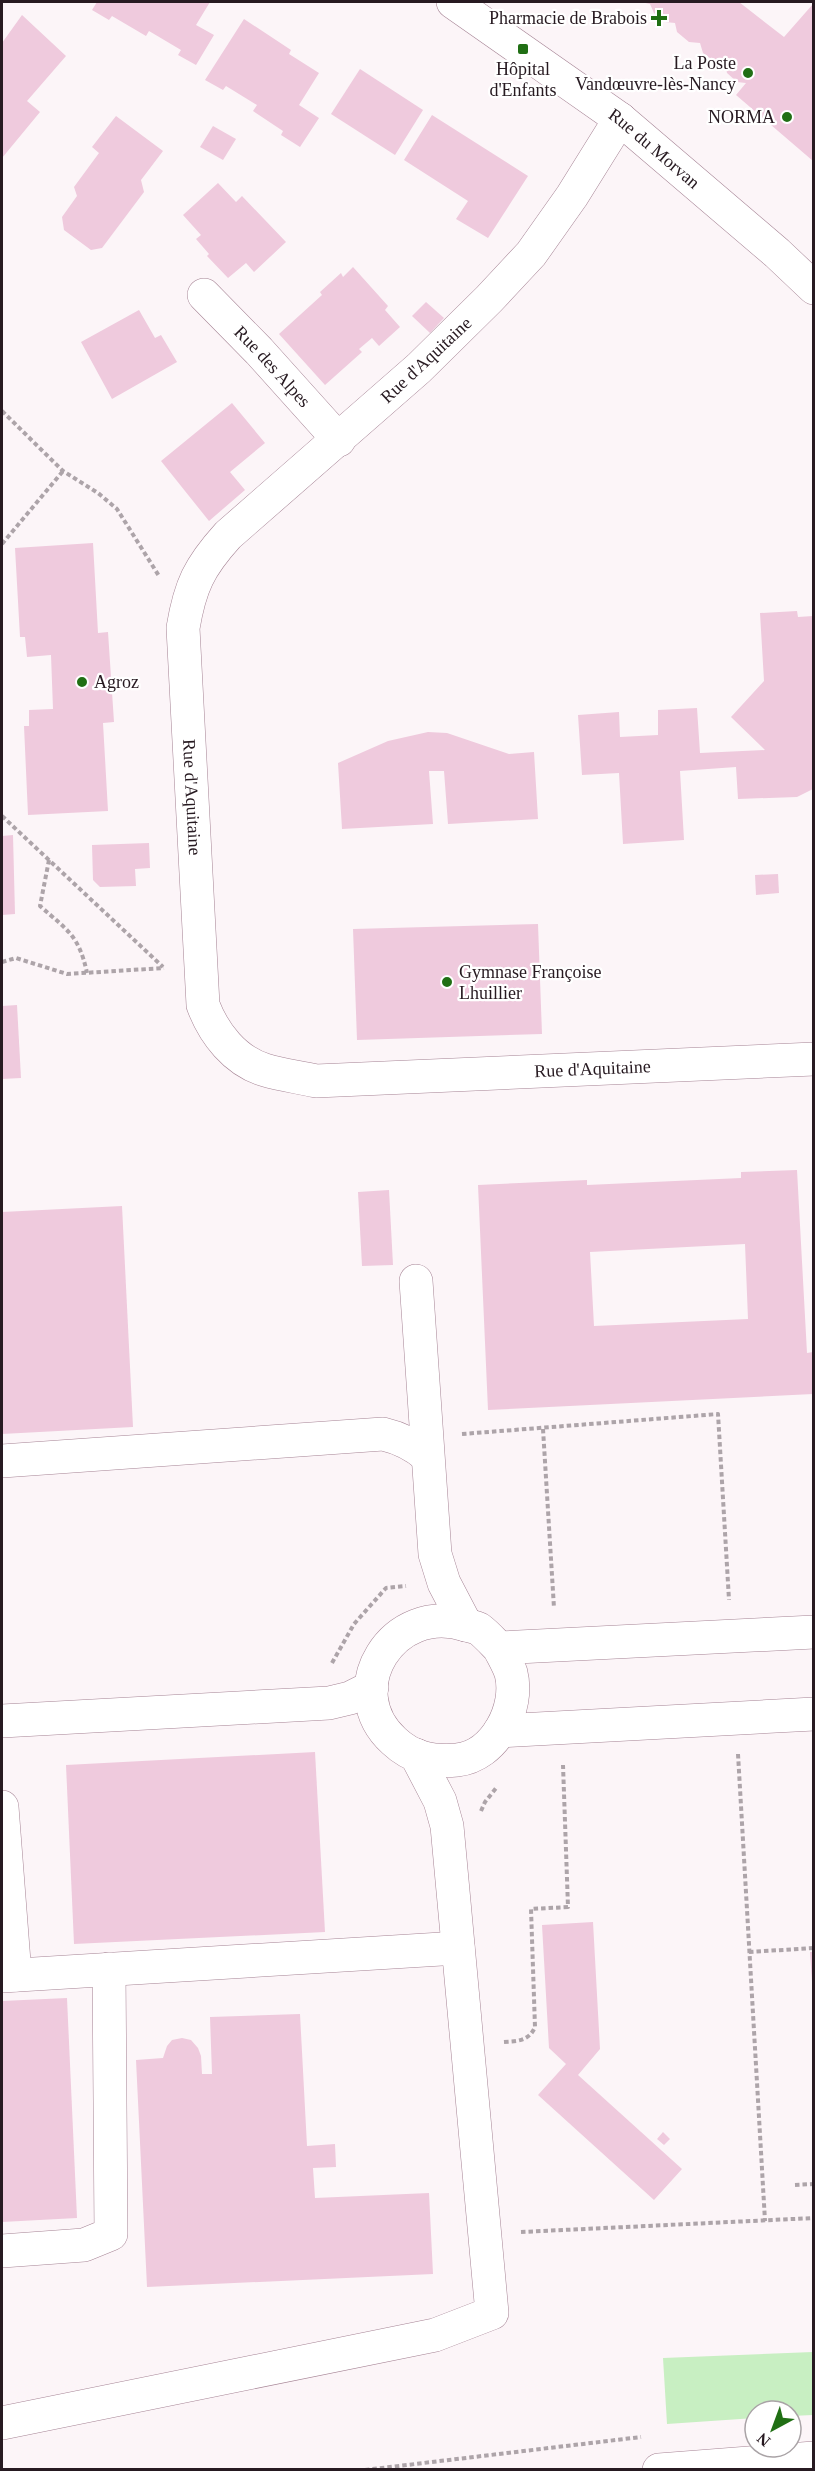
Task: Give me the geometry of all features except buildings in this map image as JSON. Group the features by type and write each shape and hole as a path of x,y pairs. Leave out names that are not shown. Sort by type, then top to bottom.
{"street":[{"name":"Rue du Morvan","path":"453,2 620,119 755,234 813,288"},
{"name":"Rue d'Aquitaine","path":"620,119 572,196 531,254 419,369 228,535 210,555 189,596 183,628 203,1005 211,1025 226,1045 244,1059 265,1070 316,1081 813,1059"},
{"name":"Rue des Alpes","path":"204,295 259,351 339,440"},
{"path":"416,1281 435,1554 444,1584 466,1625"},
{"path":"2,1461 383,1434 416,1446 427,1456"},
{"path":"416,1626 435,1554"},
{"path":"452,1620 466,1625 478,1629 499,1648 511,1673 512,1701 504,1727 485,1748 460,1760 432,1761 406,1752 385,1733 374,1701 372,1680 381,1654 399,1634 424,1622 452,1620"},
{"path":"499,1648 813,1632"},
{"path":"2,1721 329,1703 350,1698 374,1701"},
{"path":"500,1731 813,1714"},
{"path":"447,1826 471,1754"},
{"path":"2,2423 435,2336 492,2313 447,1826 440,1801 416,1755"},
{"path":"2,1807 8,1975 458,1948"},
{"path":"2,2251 84,2246 111,2234 109,1969"},
{"path":"659,2469 813,2458"}],"path":[{"path":"2,411 63,471 98,493 117,510 162,582 189,596"},
{"path":"2,544 63,471"},
{"path":"2,816 187,990 203,989"},
{"path":"49,860 40,906 73,934 82,953 87,973"},
{"path":"2,962 16,958 67,974 164,968"},
{"path":"456,1434 718,1414 731,1636"},
{"path":"543,1429 554,1608"},
{"path":"717,1599 739,1598"},
{"path":"546,1609 566,1608"},
{"path":"735,1718 765,2221"},
{"path":"726,1755 748,1754"},
{"path":"556,1762 570,1761"},
{"path":"493,2043 523,2041 533,2033 535,2027 531,1909 568,1907 563,1762"},
{"path":"478,1818 485,1802 500,1784"},
{"path":"749,1952 813,1948"},
{"path":"795,2185 813,2184"},
{"path":"484,2234 813,2218"},
{"path":"365,2469 646,2437"}],"green space":[{"path":"813,2352 813,2415 803,2415 803,2399 743,2399 743,2419 667,2424 663,2358"}],"place":[{"name":"Pharmacie de Brabois","path":"659,18"},
{"name":"Hôpital d'Enfants","path":"523,49"},
{"name":"La Poste Vandœuvre-lès-Nancy","path":"748,73"},
{"name":"NORMA","path":"787,117"},
{"name":"Agroz","path":"82,682"},
{"name":"Gymnase Françoise Lhuillier","path":"447,982"}]}
